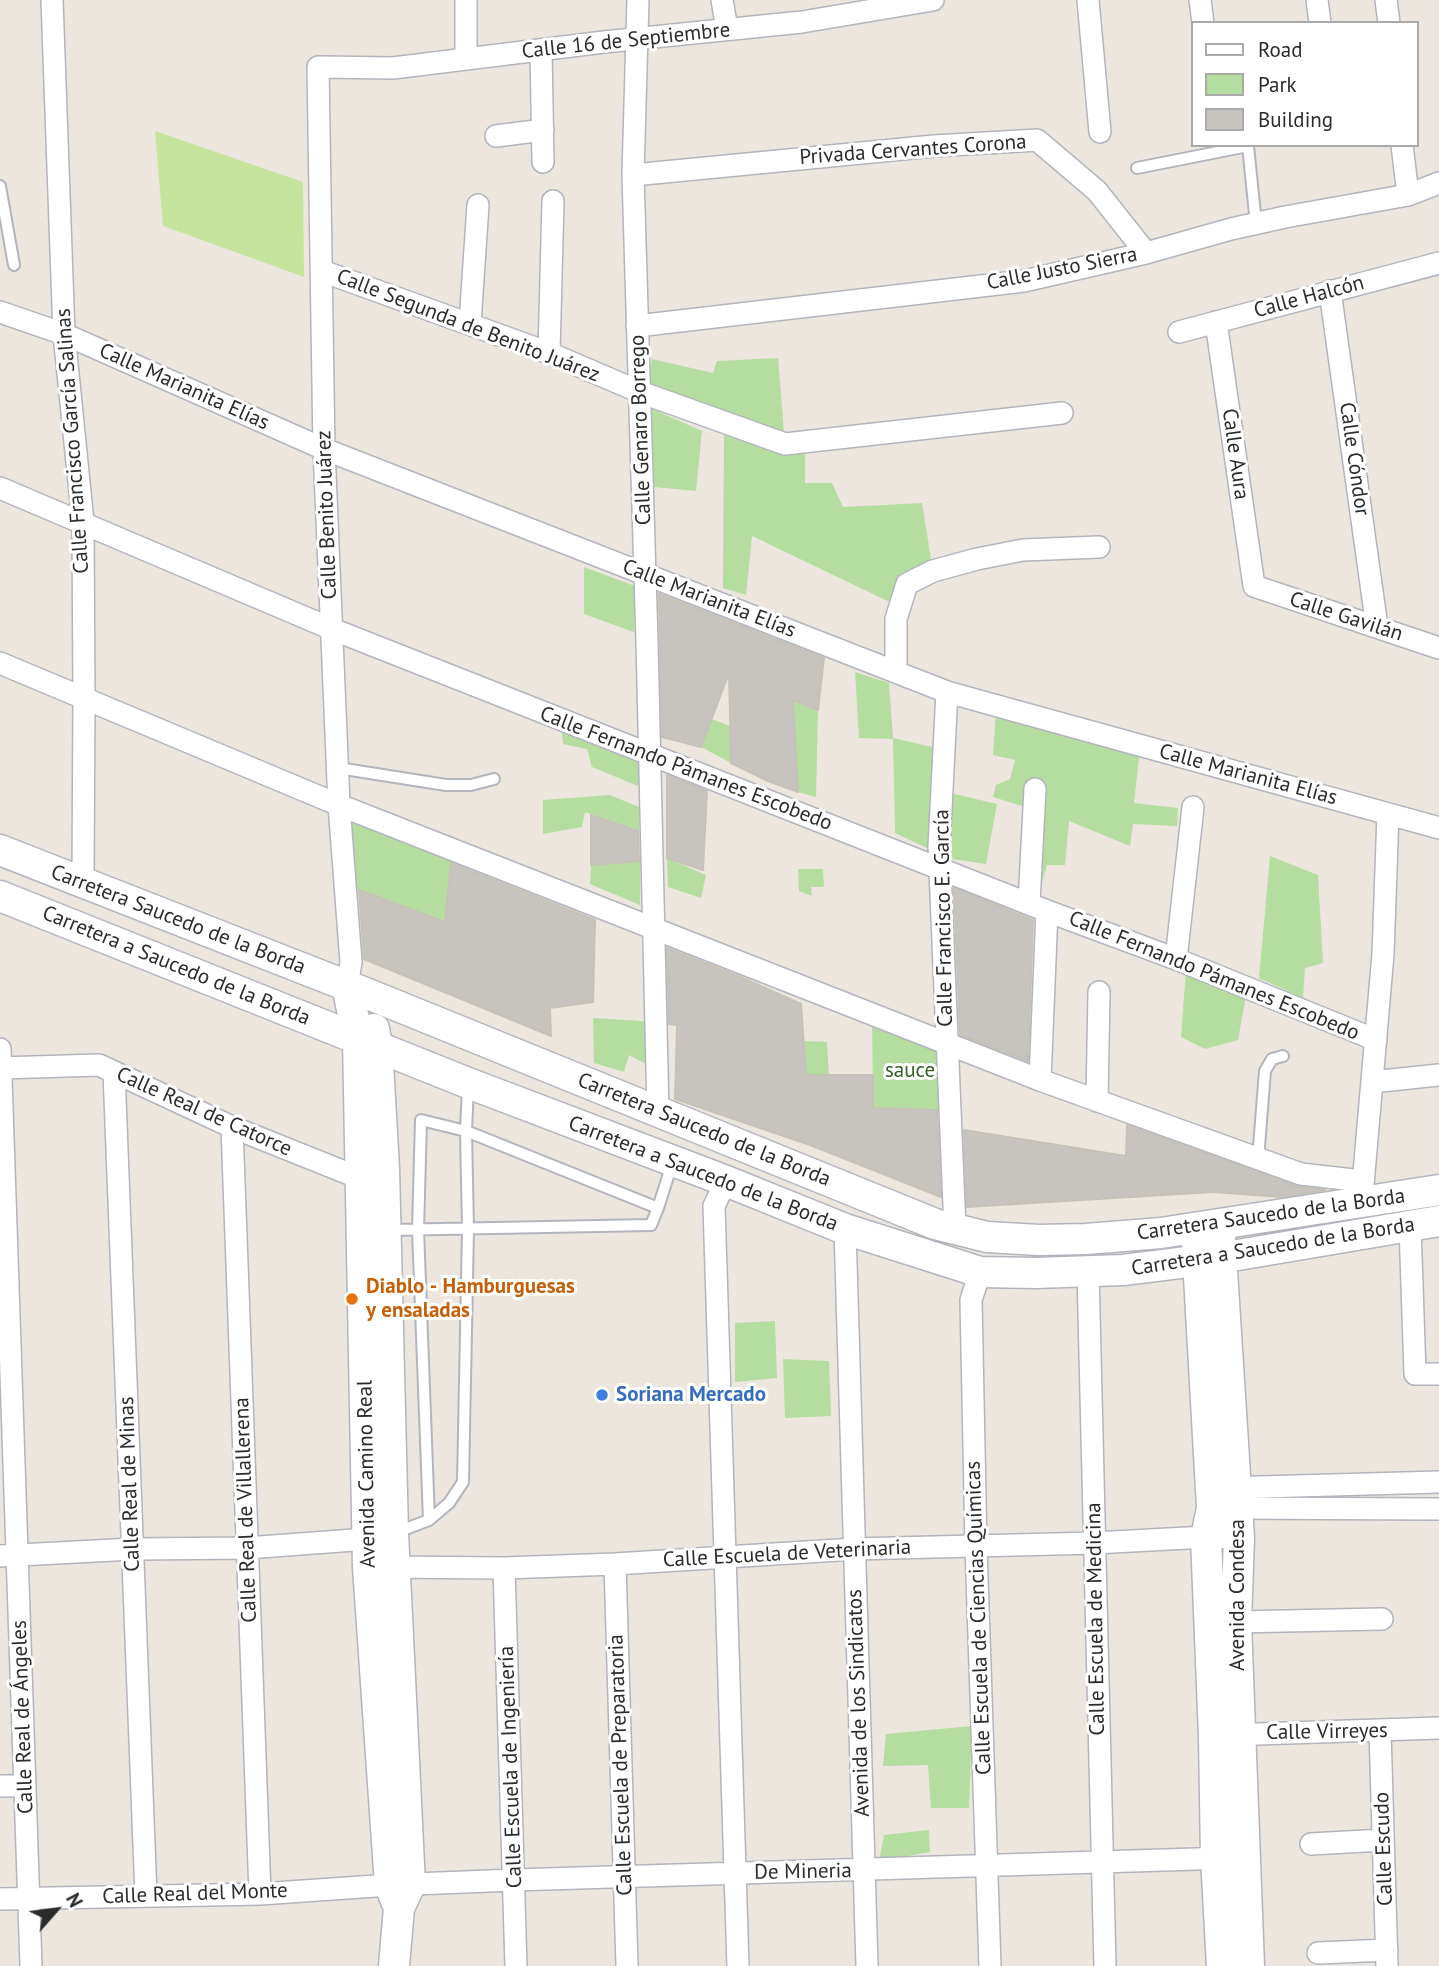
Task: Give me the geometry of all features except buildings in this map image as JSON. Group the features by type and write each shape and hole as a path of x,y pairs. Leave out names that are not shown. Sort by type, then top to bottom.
{"street":[{"name":"Calle Francisco García Salinas","path":"52,0 64,334 83,522 83,882"},
{"path":"466,0 466,59"},
{"name":"Calle Genaro Borrego","path":"638,0 633,176 658,1112"},
{"path":"722,0 727,29"},
{"name":"Calle 16 de Septiembre","path":"318,67 393,68 637,38 802,22 933,0"},
{"path":"1088,0 1100,132"},
{"path":"1200,0 1203,21"},
{"path":"1317,0 1320,21"},
{"path":"1386,0 1389,21"},
{"path":"541,50 543,162"},
{"name":"Calle Benito Juárez","path":"318,67 324,449 339,805 355,981"},
{"path":"496,136 543,130"},
{"name":"Privada Cervantes Corona","path":"633,176 934,146 1037,140 1097,191 1146,253"},
{"path":"1402,147 1408,195"},
{"name":"Calle Justo Sierra","path":"637,326 1024,281 1256,224 1408,195 1439,183"},
{"path":"549,353 552,201"},
{"path":"470,323 478,205"},
{"name":"Calle Halcón","path":"1179,332 1439,263"},
{"name":"Calle Segunda de Benito Juárez","path":"322,271 470,323 640,392 785,444 1062,413"},
{"name":"Calle Cóndor","path":"1330,291 1377,627"},
{"name":"Calle Marianita Elías","path":"0,312 64,334 324,449 947,692 1439,828"},
{"name":"Calle Aura","path":"1216,322 1254,586"},
{"name":"Calle Fernando Pámanes Escobedo","path":"0,488 332,629 1176,959 1376,1040"},
{"path":"896,672 896,618 907,584 933,571 988,556 1023,550 1099,547"},
{"name":"Calle Gavilán","path":"1254,586 1439,648"},
{"path":"0,663 339,805 947,1044 1258,1159 1362,1192 1383,954 1388,814"},
{"name":"Calle Francisco E. García","path":"947,692 939,847 955,1229"},
{"path":"1035,789 1040,1080"},
{"path":"1176,959 1193,807"},
{"name":"Carretera Saucedo de la Borda","path":"0,850 355,981 658,1112 935,1224 987,1237 1051,1240 1099,1238 1208,1226 1362,1192 1439,1190"},
{"name":"Carretera a Saucedo de la Borda","path":"0,896 468,1083 845,1229 980,1272 1122,1270 1208,1259 1439,1221"},
{"path":"355,981 368,1042"},
{"path":"1097,1101 1099,992"},
{"name":"Avenida Camino Real","path":"368,1042 362,1179 373,1230 381,1552 400,1893 394,1966"},
{"name":"Avenida Camino Real","path":"368,1042 384,1168 373,1230"},
{"name":"Calle Real de Ángeles","path":"0,1049 11,1672 25,1786 31,1966"},
{"name":"Calle Real de Catorce","path":"0,1068 99,1065 232,1127 362,1179"},
{"name":"Calle Real de Minas","path":"114,1072 146,1896"},
{"path":"1372,1082 1439,1075"},
{"name":"Calle Real de Villallerena","path":"232,1127 260,1894"},
{"path":"726,1181 714,1206 738,1966"},
{"name":"Avenida Condesa","path":"1208,1226 1224,1498 1239,1538 1236,1622 1227,1735"},
{"path":"1410,1226 1415,1374 1439,1374"},
{"name":"Avenida de los Sindicatos","path":"845,1229 867,1966"},
{"name":"Calle Escuela de Ciencias Químicas","path":"980,1272 971,1300 990,1966"},
{"name":"Calle Escuela de Medicina","path":"1088,1272 1105,1966"},
{"path":"1224,1498 1281,1486 1439,1482"},
{"path":"1385,1483 1385,1509"},
{"path":"1281,1486 1282,1508"},
{"path":"1224,1498 1282,1508 1439,1509"},
{"name":"Avenida Condesa","path":"1222,1966 1231,1858 1227,1735 1206,1537 1224,1498"},
{"name":"Calle Escuela de Veterinaria","path":"8,1555 132,1549 247,1548 381,1552 504,1568 854,1549 1239,1538"},
{"name":"Calle Escuela de Preparatoria","path":"615,1564 627,1966"},
{"name":"Calle Escuela de Ingeniería","path":"504,1568 516,1966"},
{"path":"1236,1622 1382,1619"},
{"name":"Calle Virreyes","path":"1227,1735 1439,1728"},
{"name":"Calle Escudo","path":"1380,1731 1387,1958"},
{"path":"0,1786 25,1786"},
{"path":"1311,1844 1383,1840"},
{"name":"Avenida Condesa","path":"1231,1858 1249,1966"},
{"name":"De Mineria","path":"400,1893 514,1880 1231,1858"},
{"name":"Calle Real del Monte","path":"0,1899 400,1893"},
{"path":"1318,1953 1387,1958"}],"lane":[{"path":"1137,168 1243,147"},
{"path":"1248,147 1256,224"},
{"path":"0,186 14,265"},
{"path":"338,768 446,785 471,785 494,779"},
{"path":"1258,1159 1265,1070 1272,1059 1283,1056"},
{"path":"381,1552 449,1503 463,1482 468,1083"},
{"path":"429,1520 418,1230 421,1120 466,1131 658,1208"},
{"path":"373,1230 651,1225 673,1161"}],"green space":[{"path":"155,131 303,182 304,277 163,226"},
{"path":"778,358 785,444 647,395 652,359 713,373 717,361"},
{"path":"650,408 702,431 696,491 654,487"},
{"path":"724,435 805,449 805,483 832,483 843,507 922,503 933,571 900,607 752,536 746,595 723,588"},
{"path":"584,567 635,586 634,632 584,614"},
{"path":"855,672 889,683 893,738 937,748 931,850 895,833 893,739 859,738"},
{"path":"793,700 818,710 816,797 798,792"},
{"path":"996,711 1133,752 1139,758 1134,803 1178,808 1177,826 1133,824 1130,846 1069,821 1065,865 1047,865 1042,882 1035,881 1025,807 993,797 996,785 1010,779 1015,760 993,755"},
{"path":"560,719 650,754 638,786 592,767 587,749 563,744"},
{"path":"712,719 730,726 731,763 701,747"},
{"path":"950,793 997,804 986,864 952,859"},
{"path":"610,795 639,807 639,831 585,812 582,827 543,834 543,800"},
{"path":"351,810 453,850 445,922 355,888"},
{"path":"1270,856 1318,875 1323,963 1305,968 1303,998 1259,978"},
{"path":"667,858 706,875 701,898 668,887"},
{"path":"640,861 640,905 590,884 591,865"},
{"path":"798,869 823,869 824,887 811,887 812,896 799,891"},
{"path":"1186,969 1246,996 1238,1040 1205,1049 1181,1037"},
{"name":"sauce","path":"872,1014 947,1044 950,1110 873,1108"},
{"path":"593,1018 656,1022 657,1070 629,1055 624,1072 594,1063"},
{"path":"804,1041 827,1042 829,1077 806,1075"},
{"path":"775,1321 777,1378 735,1382 735,1323"},
{"path":"783,1359 829,1361 831,1416 785,1418"},
{"path":"972,1726 969,1808 931,1808 928,1765 883,1766 886,1734"},
{"path":"929,1830 930,1852 879,1861 884,1835"}],"place":[{"name":"Diablo - Hamburguesas y ensaladas","path":"352,1299"},
{"name":"Soriana Mercado","path":"602,1395"}]}
